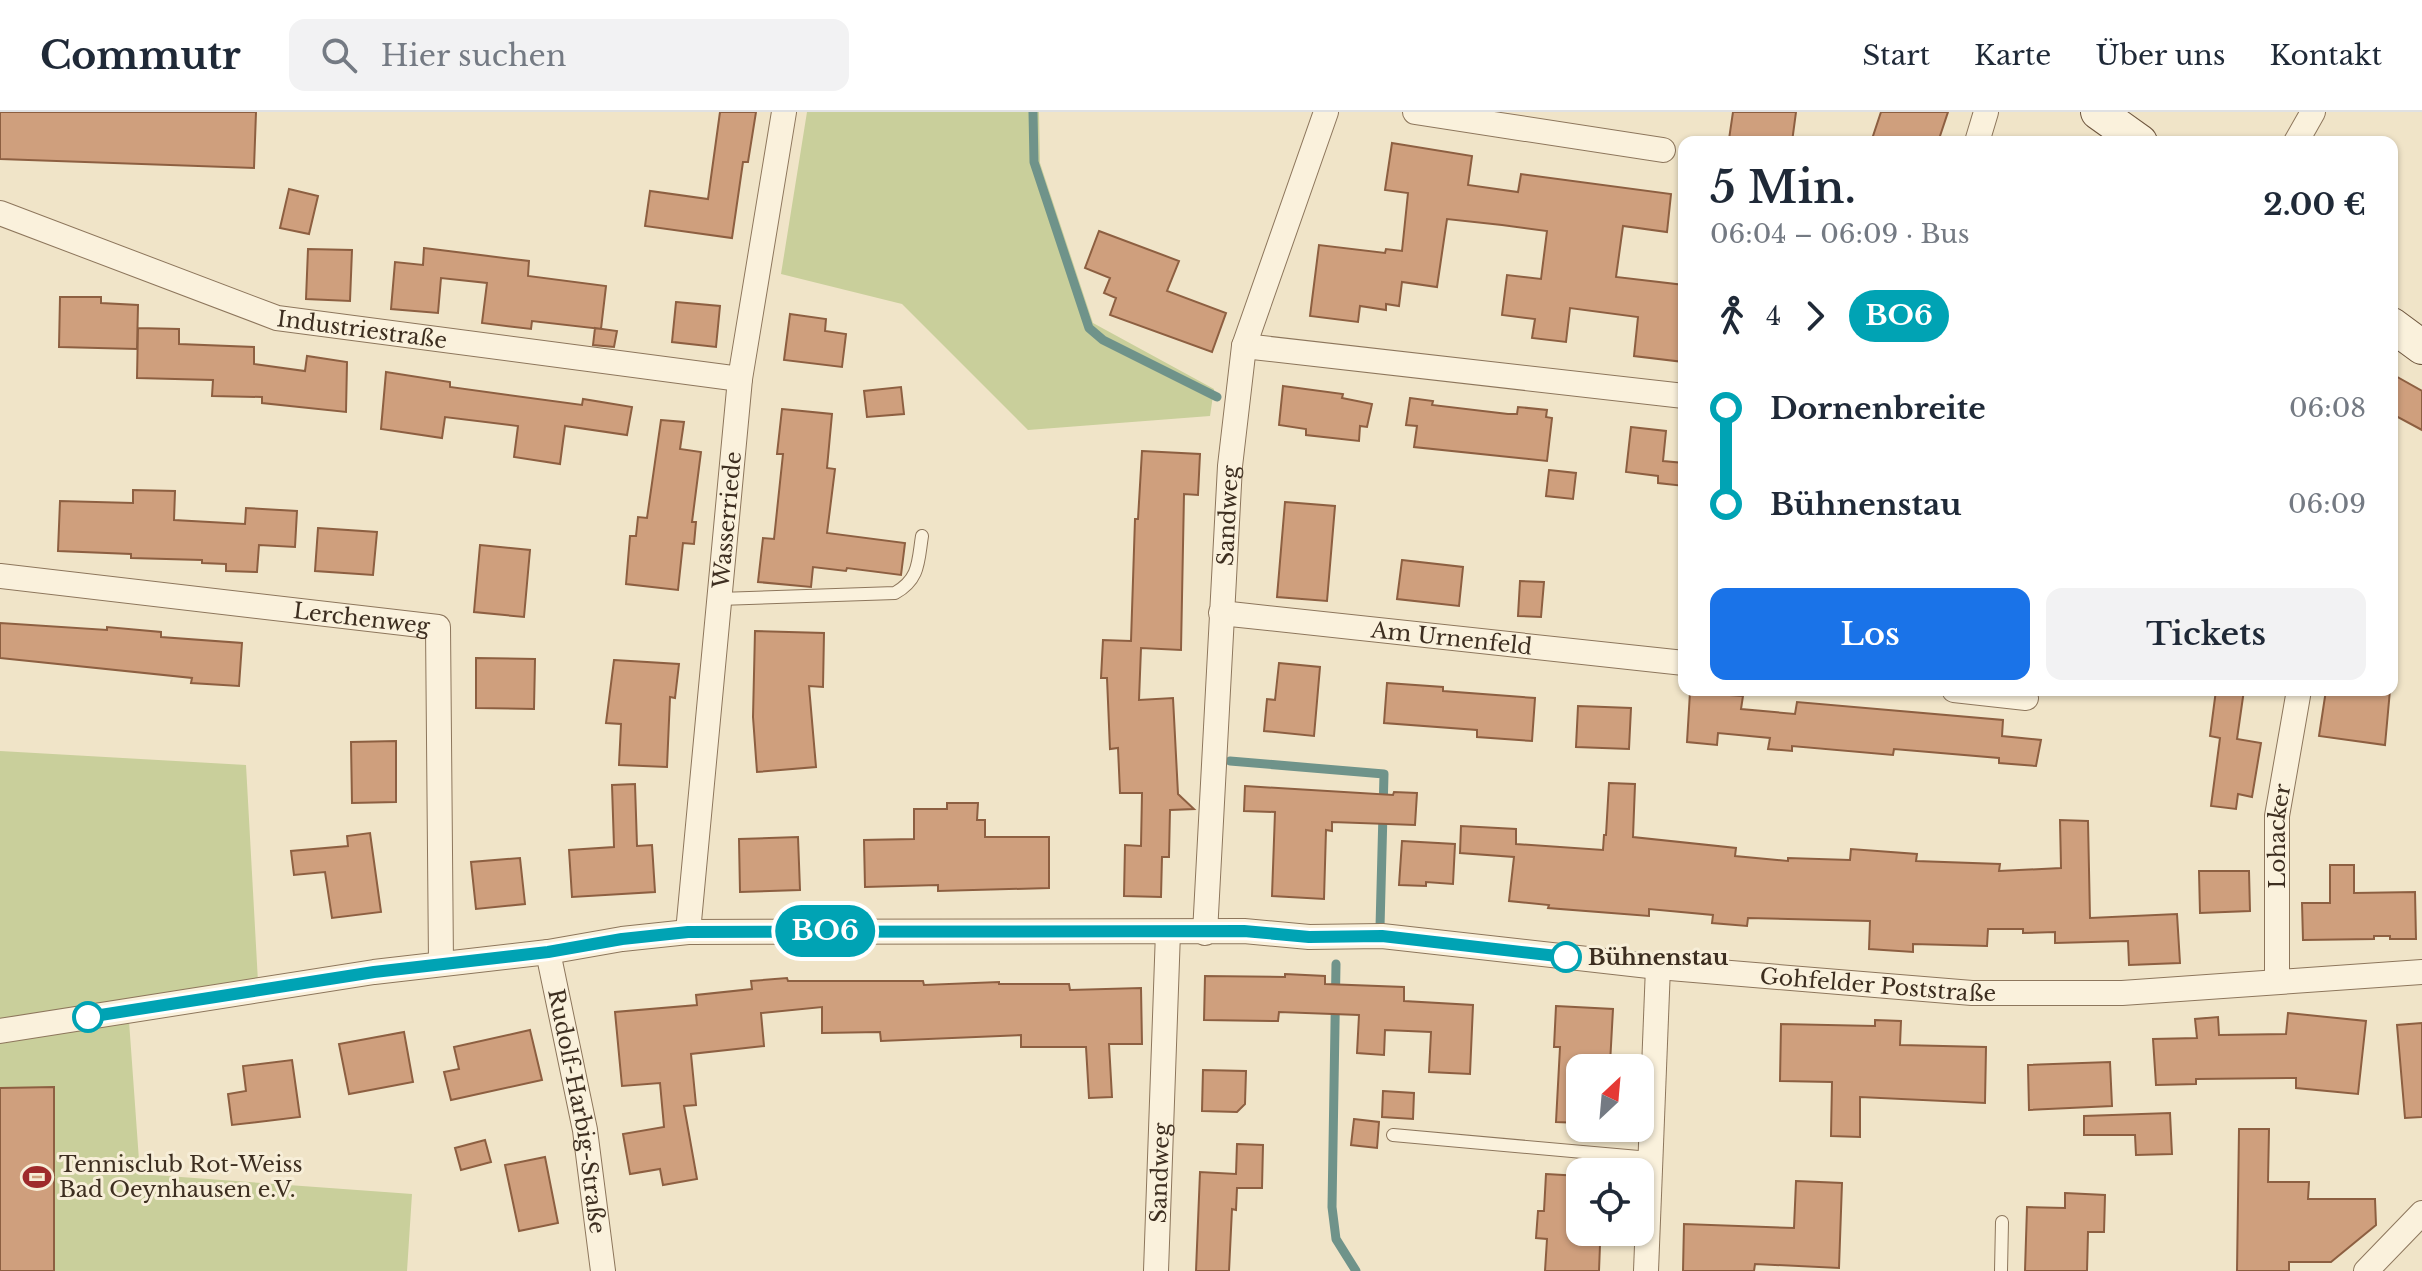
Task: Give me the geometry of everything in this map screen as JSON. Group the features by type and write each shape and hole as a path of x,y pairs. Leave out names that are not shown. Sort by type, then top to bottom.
{"main road":[{"path":"2098,112 2132,136"},
{"path":"2398,329 2422,347"}],"street":[{"name":"Wasserriede","path":"688,932 740,379 784,112"},
{"name":"Sandweg","path":"1205,933 1230,466 1244,346 1326,112"},
{"path":"1415,112 1663,150"},
{"path":"1979,136 1986,112"},
{"path":"2299,136 2313,112"},
{"name":"Industriestraße","path":"0,213 277,318 740,379"},
{"path":"1244,346 1678,395"},
{"name":"Lerchenweg","path":"0,576 438,627 441,963"},
{"name":"Am Urnenfeld","path":"1221,613 1678,662"},
{"path":"2008,696 2026,698"},
{"name":"Lohacker","path":"2277,982 2277,816 2298,696"},
{"name":"Gohfelder Poststraße","path":"0,1031 374,972 688,932 1244,931 1309,937 1382,936 1658,967 1972,993 2122,993 2422,972"},
{"name":"Sandweg","path":"1156,1271 1168,932"},
{"name":"Rudolf-Harbig-Straße","path":"548,952 585,1130 603,1271"},
{"path":"1650,1158 1658,967"},
{"path":"2366,1271 2422,1213"},
{"path":"1646,1271 1647,1246"}],"lane":[{"path":"719,599 895,593 908,586 917,572 922,536"},
{"path":"1393,1135 1650,1158"},
{"path":"2001,1271 2002,1222"}],"green space":[{"path":"807,112 1039,112 1040,163 1093,323 1214,389 1210,416 1028,430 902,304 781,274"},
{"path":"0,751 246,765 258,982 128,1007 140,1174 412,1194 407,1271 0,1271"}],"building":[{"path":"0,112 256,112 254,168 0,159"},
{"path":"720,112 756,112 748,162 743,162 732,238 645,226 650,191 708,199"},
{"path":"1733,112 1796,112 1793,136 1729,136"},
{"path":"1881,112 1948,112 1940,136 1873,136"},
{"path":"1392,143 1472,156 1468,185 1518,192 1521,174 1671,194 1667,232 1623,226 1616,277 1678,284 1678,361 1634,356 1638,317 1570,308 1566,342 1532,338 1535,319 1502,315 1507,275 1541,279 1547,231 1502,225 1447,219 1437,287 1402,282 1399,306 1386,304 1386,310 1360,306 1358,322 1310,316 1319,245 1385,253 1386,249 1402,251 1408,193 1385,190"},
{"path":"289,189 318,196 309,234 280,228"},
{"path":"1099,231 1179,261 1167,291 1226,313 1212,352 1110,315 1116,298 1104,293 1110,278 1085,268"},
{"path":"424,248 529,261 528,276 606,286 601,329 532,321 531,329 482,323 487,283 441,278 438,313 391,309 395,262 423,265"},
{"path":"308,249 352,250 350,301 306,299"},
{"path":"60,297 101,297 101,303 138,305 137,349 59,347"},
{"path":"676,302 720,306 716,347 672,342"},
{"path":"790,314 826,319 825,331 846,334 842,367 784,360"},
{"path":"138,328 179,329 179,344 254,347 254,364 305,371 307,356 347,362 346,412 262,403 262,397 212,396 213,380 137,378"},
{"path":"595,328 617,331 614,347 593,345"},
{"path":"386,372 450,382 450,387 582,405 583,399 632,407 627,435 565,426 560,464 514,457 518,426 445,417 442,438 381,429"},
{"path":"2398,377 2422,391 2422,430 2398,417"},
{"path":"1283,386 1343,394 1342,398 1372,404 1367,427 1360,426 1359,441 1306,435 1306,429 1279,425"},
{"path":"901,387 904,414 867,417 864,391"},
{"path":"1410,398 1433,401 1432,405 1508,414 1517,414 1518,407 1547,410 1546,417 1552,418 1547,461 1414,447 1417,426 1406,425"},
{"path":"782,409 832,414 827,468 835,469 827,533 905,543 901,575 813,567 811,587 758,582 763,538 774,539 783,454 777,454"},
{"path":"661,420 684,422 680,449 701,452 692,522 696,522 694,544 683,543 678,590 626,584 630,536 636,536 638,517 647,518"},
{"path":"1631,427 1666,431 1663,461 1678,462 1678,485 1658,483 1658,476 1626,472"},
{"path":"1142,451 1200,454 1198,495 1184,494 1181,650 1141,648 1139,700 1173,698 1178,794 1194,809 1170,810 1169,857 1162,857 1161,897 1124,896 1125,845 1141,846 1142,793 1120,793 1118,748 1110,749 1107,678 1101,678 1103,640 1131,641 1135,519 1138,519"},
{"path":"1549,470 1576,473 1573,499 1546,496"},
{"path":"133,490 175,491 174,520 245,524 246,508 297,511 295,547 259,545 257,572 226,571 226,564 202,563 202,560 131,558 131,554 58,551 60,501 133,503"},
{"path":"1285,502 1335,506 1327,601 1277,597"},
{"path":"318,528 377,532 373,575 315,571"},
{"path":"480,545 530,550 524,617 474,612"},
{"path":"1402,560 1463,567 1459,606 1397,599"},
{"path":"1520,581 1544,582 1541,617 1518,616"},
{"path":"0,623 107,630 107,627 161,632 161,637 242,643 239,686 191,683 192,678 0,658"},
{"path":"755,631 824,633 823,687 809,686 816,767 757,772 753,717"},
{"path":"476,658 535,659 534,709 476,708"},
{"path":"614,660 679,664 675,698 670,697 667,767 619,765 621,724 606,723"},
{"path":"1279,663 1320,667 1314,736 1264,731 1267,699 1275,700"},
{"path":"1387,683 1535,698 1532,741 1477,737 1477,730 1384,723"},
{"path":"1690,696 1743,696 1741,709 1795,714 1797,702 2003,720 2002,736 2041,740 2036,766 1999,763 1999,758 1894,749 1893,755 1792,746 1792,751 1768,749 1770,738 1718,733 1717,745 1687,742"},
{"path":"2215,696 2243,696 2237,739 2261,743 2252,797 2238,794 2236,809 2211,806 2220,738 2210,736"},
{"path":"2325,696 2389,696 2385,745 2319,736"},
{"path":"1578,706 1631,708 1629,749 1576,747"},
{"path":"396,741 396,802 352,803 351,742"},
{"path":"1609,783 1635,784 1633,837 1736,848 1735,856 1788,861 1788,858 1850,860 1851,849 1917,854 1916,861 2000,864 1999,871 2061,868 2060,820 2088,821 2090,918 2177,914 2180,963 2129,965 2128,941 2055,943 2055,932 2023,933 2023,929 1988,929 1987,946 1913,944 1913,952 1869,949 1870,921 1748,918 1747,926 1712,923 1713,915 1649,909 1649,916 1548,908 1549,905 1509,901 1514,857 1460,853 1461,826 1516,829 1516,844 1603,850"},
{"path":"635,784 637,846 652,845 655,892 572,897 569,850 614,847 612,785"},
{"path":"1245,786 1393,795 1394,792 1417,793 1415,825 1332,822 1332,831 1326,830 1324,899 1272,896 1275,812 1244,811"},
{"path":"947,803 978,803 977,820 985,820 985,837 1049,837 1049,888 938,891 938,885 865,887 864,840 914,839 914,809 947,809"},
{"path":"370,833 381,912 332,918 325,872 294,875 291,851 348,846 347,836"},
{"path":"798,837 800,890 740,892 739,839"},
{"path":"1402,841 1455,844 1453,884 1426,882 1426,886 1399,885"},
{"path":"520,858 525,904 476,909 471,862"},
{"path":"2330,865 2354,865 2354,893 2415,892 2416,939 2374,936 2374,939 2303,940 2302,903 2330,903"},
{"path":"2199,871 2249,871 2250,911 2200,913"},
{"path":"1285,974 1325,976 1325,984 1404,987 1404,1001 1473,1005 1470,1074 1429,1072 1431,1032 1385,1030 1384,1055 1357,1053 1359,1015 1279,1012 1278,1021 1204,1020 1205,976 1285,977"},
{"path":"787,978 788,981 923,981 924,985 999,982 1069,984 1070,990 1141,988 1142,1044 1109,1044 1112,1097 1089,1098 1086,1047 1021,1047 1021,1035 881,1041 880,1032 822,1033 822,1007 761,1013 764,1046 691,1054 696,1105 684,1106 697,1179 663,1185 660,1169 630,1174 623,1134 664,1127 660,1083 622,1086 615,1012 697,1005 696,995 752,989 751,981"},
{"path":"1556,1006 1613,1009 1611,1054 1566,1054 1566,1122 1556,1122 1560,1047 1554,1047"},
{"path":"2288,1013 2366,1021 2358,1094 2296,1088 2296,1078 2196,1079 2196,1084 2156,1085 2153,1039 2197,1038 2195,1019 2218,1017 2219,1035 2286,1034"},
{"path":"1875,1020 1901,1021 1900,1045 1986,1047 1985,1103 1860,1097 1860,1137 1831,1136 1832,1082 1780,1081 1781,1024 1875,1026"},
{"path":"2422,1023 2422,1117 2405,1118 2397,1025"},
{"path":"530,1030 542,1080 451,1100 444,1072 459,1069 454,1047"},
{"path":"404,1032 413,1082 349,1094 339,1044"},
{"path":"292,1060 300,1117 232,1125 228,1094 246,1091 243,1066"},
{"path":"2110,1062 2112,1106 2029,1110 2028,1065"},
{"path":"1203,1070 1246,1071 1245,1104 1237,1112 1202,1111"},
{"name":"Tennisclub Rot-Weiss Bad Oeynhausen e.V.","path":"54,1087 54,1271 0,1271 0,1088"},
{"path":"1383,1091 1414,1093 1413,1119 1382,1117"},
{"path":"2170,1113 2172,1154 2136,1155 2135,1135 2084,1135 2084,1116"},
{"path":"1354,1119 1379,1122 1377,1148 1351,1145"},
{"path":"2239,1129 2269,1129 2268,1182 2309,1182 2308,1199 2375,1199 2376,1225 2331,1262 2289,1262 2289,1271 2237,1271"},
{"path":"485,1140 491,1162 461,1170 455,1148"},
{"path":"1237,1144 1263,1145 1262,1188 1237,1188 1236,1210 1232,1209 1229,1271 1196,1271 1200,1172 1236,1174"},
{"path":"545,1157 558,1223 519,1231 505,1165"},
{"path":"1546,1174 1566,1175 1566,1246 1600,1246 1599,1271 1545,1271 1547,1239 1536,1238 1538,1211 1544,1211"},
{"path":"1796,1181 1842,1183 1839,1268 1755,1264 1754,1271 1683,1271 1684,1224 1794,1228"},
{"path":"2065,1193 2105,1195 2104,1232 2088,1232 2087,1271 2025,1271 2027,1207 2065,1208"}],"waterway":[{"path":"1033,112 1034,162 1089,328 1103,340 1217,397"},
{"path":"1230,761 1384,774 1380,927"},
{"path":"1336,964 1332,1207 1336,1239 1356,1271"}],"bus line":[{"name":"BO6","path":"88,1017 374,972 688,932 1244,931 1309,937 1382,936 1566,957"}],"place":[{"name":"Bühnenstau","path":"1566,957"},
{"name":"Tennisclub Rot-Weiss Bad Oeynhausen e.V.","path":"37,1177"}]}
